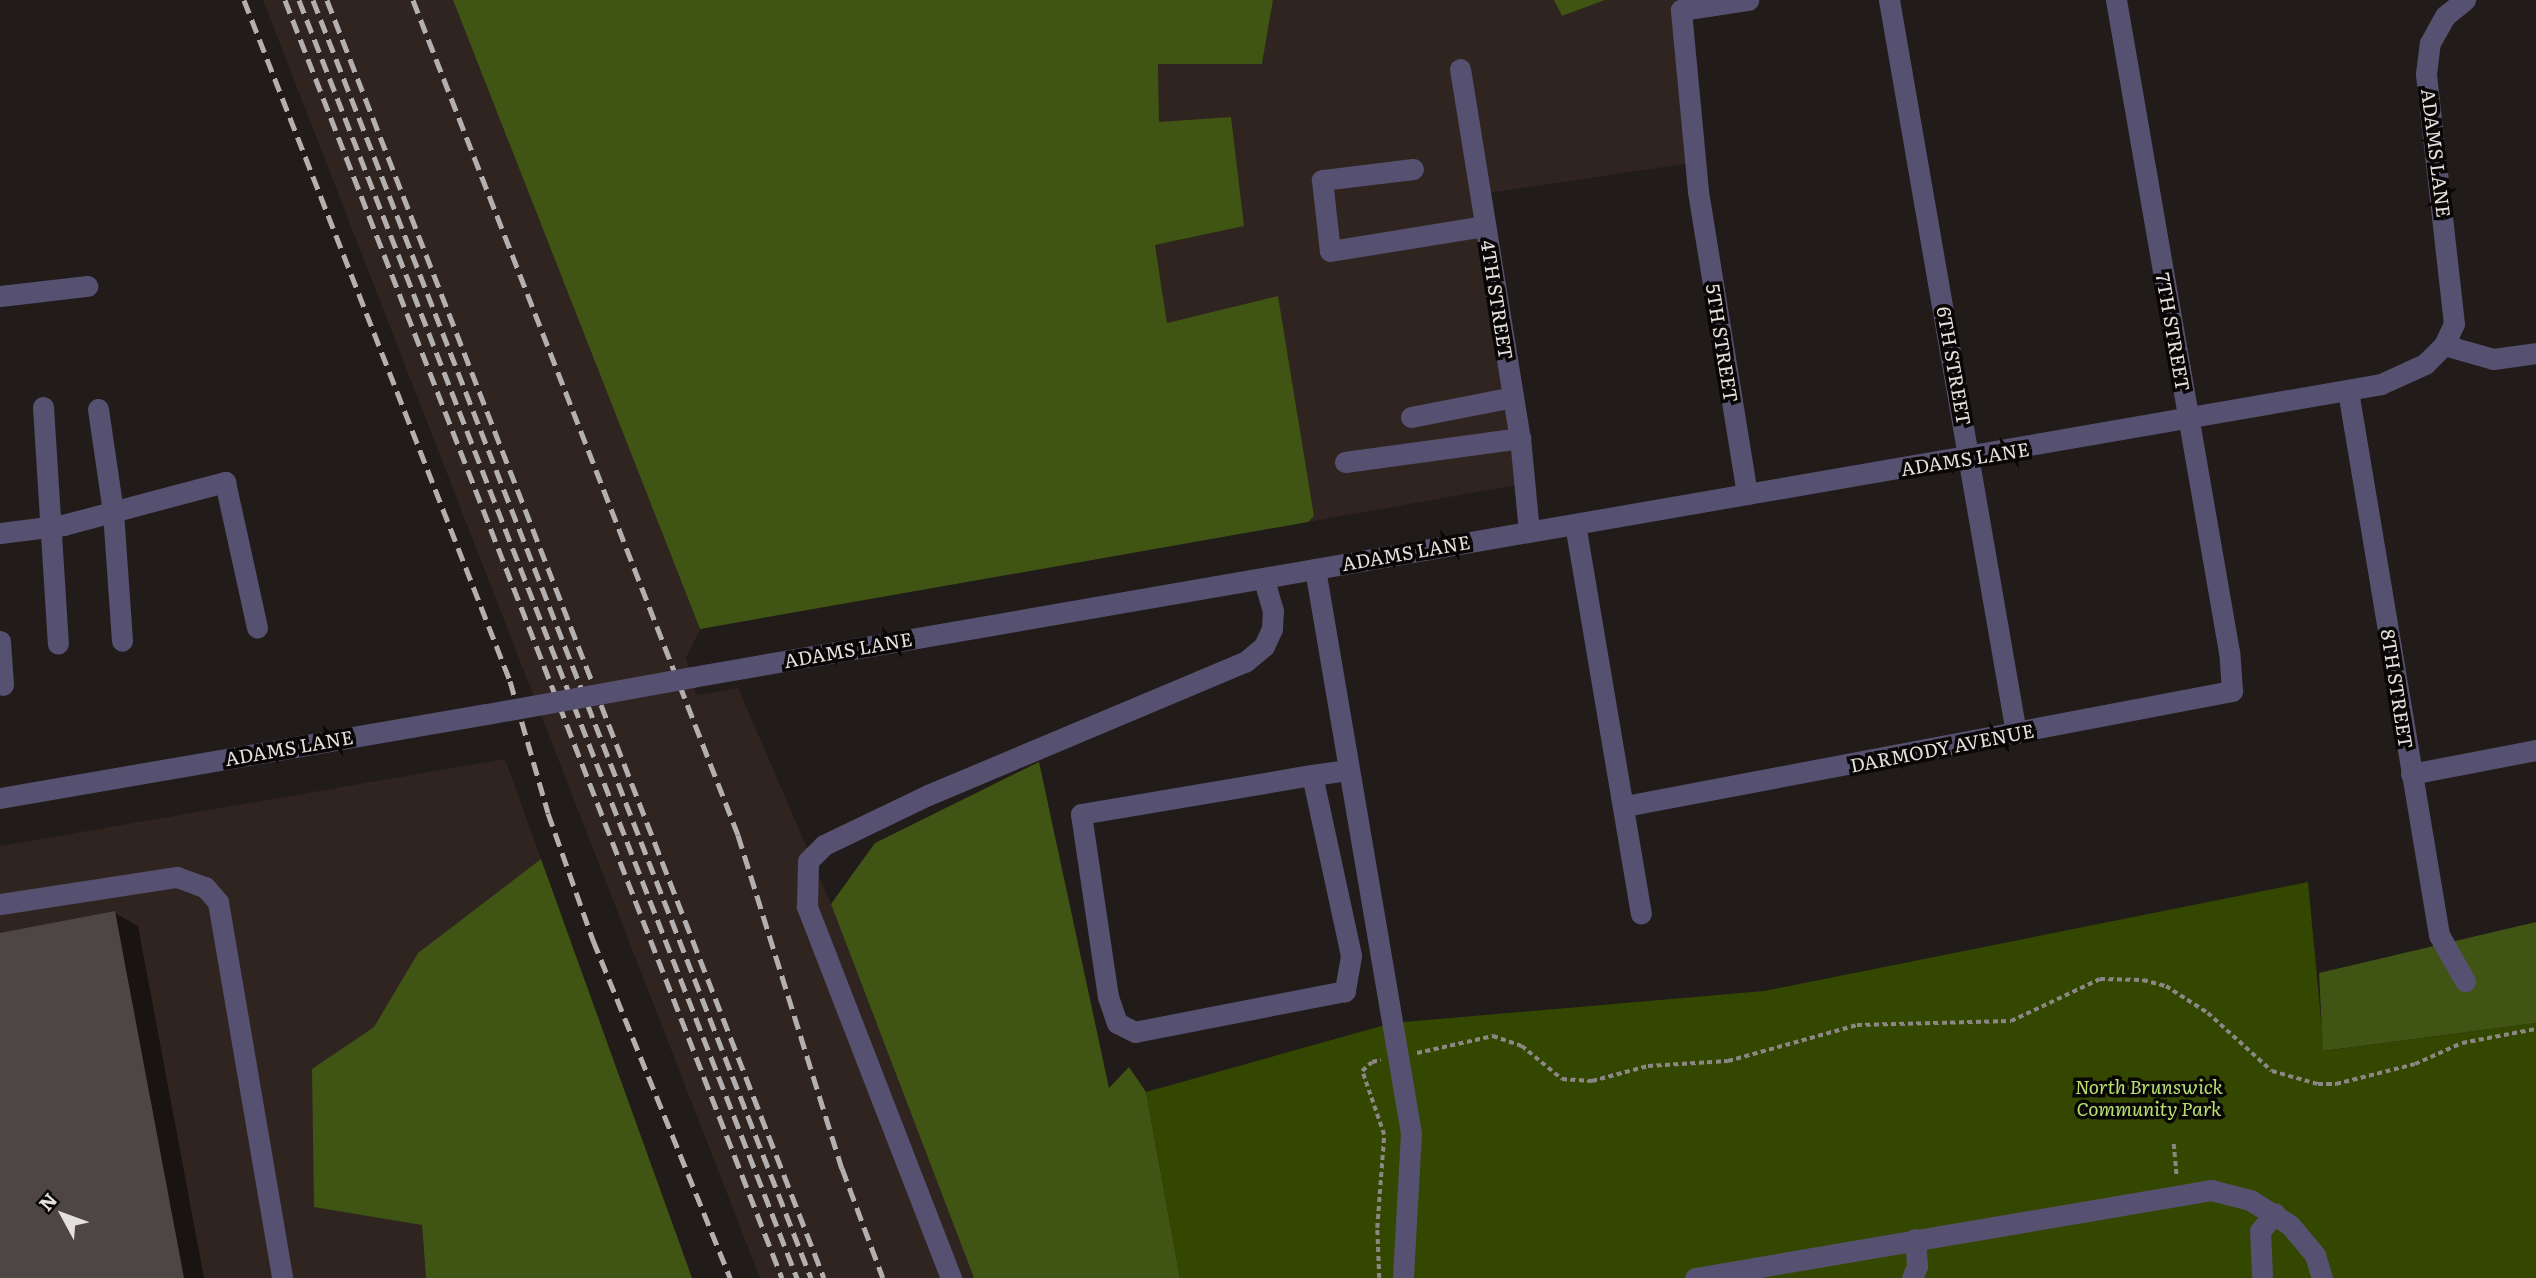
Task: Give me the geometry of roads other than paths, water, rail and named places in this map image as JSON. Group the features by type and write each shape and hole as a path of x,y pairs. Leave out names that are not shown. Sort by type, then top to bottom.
{"street":[{"name":"5TH STREET","path":"1747,494 1698,191 1681,10 1748,0"},
{"name":"6TH STREET","path":"1889,0 2017,733"},
{"name":"7TH STREET","path":"2116,0 2230,665"},
{"name":"ADAMS LANE","path":"0,799 1747,494 2188,421 2347,391 2402,376 2425,364 2444,345 2454,324 2453,295 2426,74 2430,43 2445,16 2465,0"},
{"name":"4TH STREET","path":"1460,69 1520,438 1529,532"},
{"path":"1413,169 1322,180 1330,251 1485,226"},
{"path":"0,296 87,286"},
{"path":"2444,345 2493,359 2536,353"},
{"name":"8TH STREET","path":"2347,391 2439,935 2465,981"},
{"path":"1411,416 1513,397"},
{"path":"43,407 53,526 58,644"},
{"path":"98,409 113,512 122,641"},
{"path":"1345,462 1520,438"},
{"path":"0,533 53,526 225,482 257,628"},
{"path":"1575,524 1626,806 1641,912"},
{"path":"1315,569 1411,1133 1403,1278"},
{"path":"951,1278 807,906 808,861 824,845 928,795 1245,662 1264,646 1272,629 1273,611 1264,579"},
{"path":"0,641 3,685"},
{"name":"DARMODY AVENUE","path":"1626,806 2232,691 2230,665"},
{"path":"2411,774 2536,750"},
{"path":"1312,775 1351,956 1345,991 1306,1002 1135,1032 1117,1023 1108,997 1081,814 1312,775 1348,770"},
{"path":"0,904 177,877 205,887 218,902 282,1278"},
{"path":"1695,1278 2179,1193 2233,1193 2275,1213 2306,1242 2322,1278"},
{"path":"2262,1274 2260,1231 2275,1213"},
{"path":"1912,1278 1917,1266 1915,1239"}],"railway":[{"path":"244,0 510,681 548,813 593,940 730,1278"},
{"path":"285,0 782,1278"},
{"path":"299,0 797,1278"},
{"path":"313,0 811,1278"},
{"path":"327,0 824,1278"},
{"path":"413,0 738,835 842,1168 883,1278"}],"park label":[{"name":"North Brunswick Community Park","path":"2149,1098"}]}
